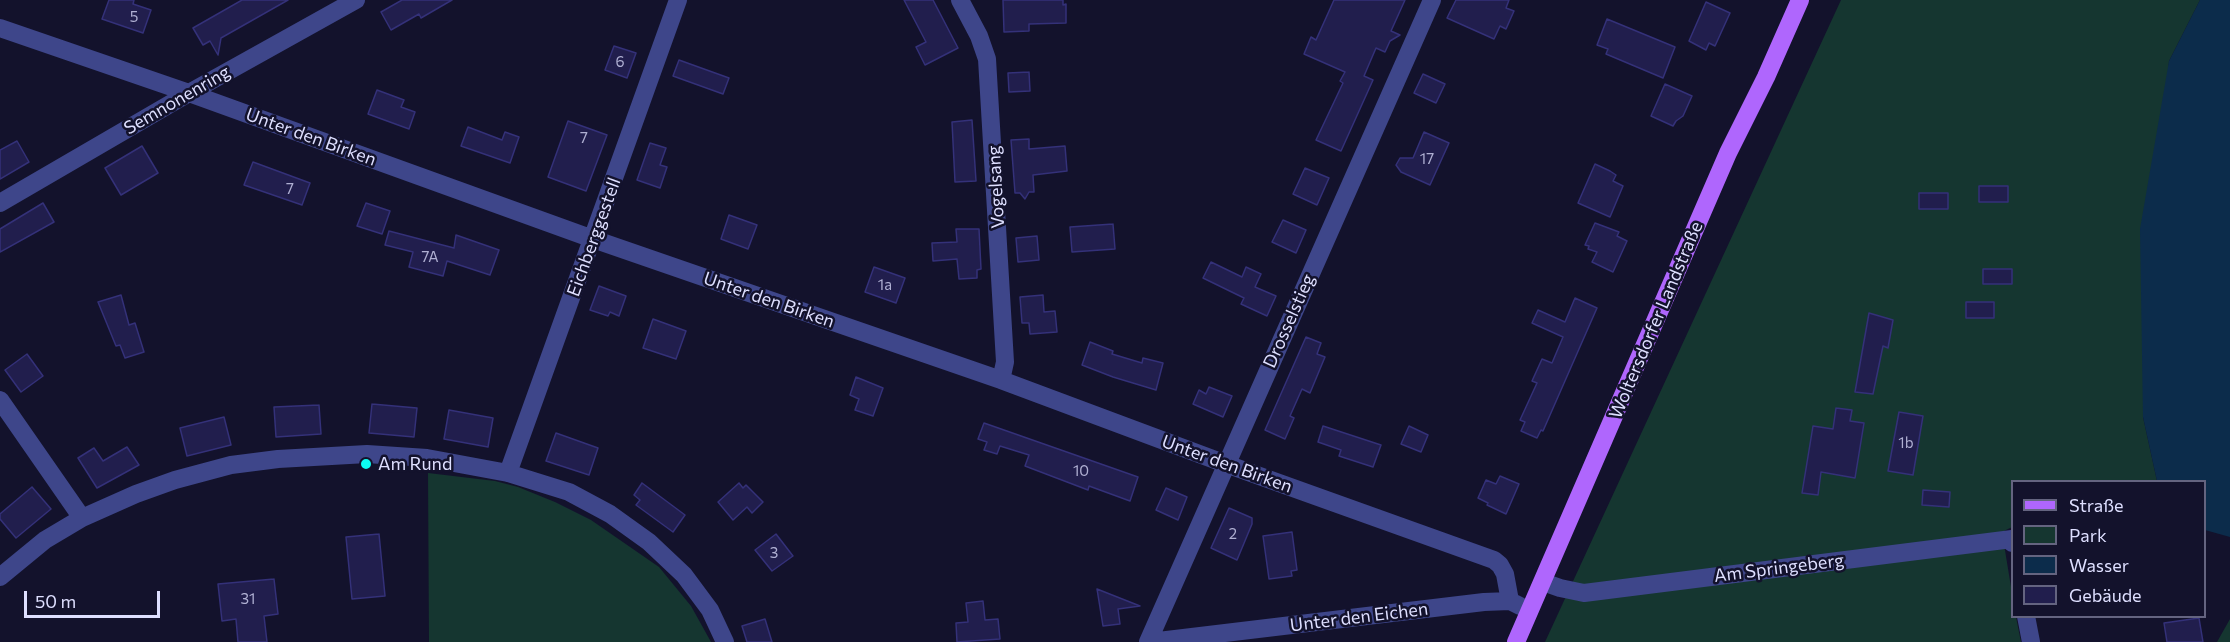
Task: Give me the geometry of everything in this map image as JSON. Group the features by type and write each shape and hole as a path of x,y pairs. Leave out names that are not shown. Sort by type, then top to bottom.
{"main road":[{"name":"Woltersdorfer Landstraße","path":"1516,642 1728,153 1766,77 1800,0"}],"street":[{"name":"Semnonenring","path":"0,203 189,93 356,0"},
{"name":"Eichberggestell","path":"508,473 678,0"},
{"name":"Vogelsang","path":"960,0 987,59 1005,362 1000,380"},
{"name":"Drosselstieg","path":"1149,642 1432,0"},
{"name":"Unter den Birken","path":"0,28 189,93 593,239 1000,380 1494,560 1505,574 1510,601"},
{"path":"0,400 82,518"},
{"path":"0,577 45,540 82,518 175,480 231,465 278,459 367,454 427,458 508,473 569,492 610,514 649,542 684,575 710,610 725,642"},
{"name":"Am Springeberg","path":"1543,582 1584,593 2011,539"},
{"name":"Unter den Eichen","path":"1149,642 1484,602 1510,601 1530,610"},
{"path":"2026,618 2031,642"}],"green space":[{"path":"1841,0 2200,0 2169,61 2143,417 2157,480 2011,480 2011,528 2002,532 2011,587 2011,618 2016,618 2021,642 1545,642"},
{"path":"428,473 495,481 518,487 591,520 659,567 691,606 711,642 429,642"},
{"path":"2230,619 2230,642 2217,642"}],"water":[{"path":"2200,0 2230,0 2230,537 2206,530 2206,480 2157,480 2143,417 2140,229 2169,61"}],"building":[{"path":"109,0 134,0 133,4 151,10 143,33 102,19"},
{"path":"242,0 288,0 221,38 218,55 210,41 203,45 193,28"},
{"path":"402,0 452,0 421,18 419,14 391,30 381,12"},
{"path":"904,0 933,0 958,48 925,65 916,47 926,42"},
{"path":"1003,0 1063,0 1063,5 1066,4 1066,23 1029,24 1029,31 1004,32"},
{"path":"1334,0 1405,0 1391,31 1400,35 1390,41 1385,52 1376,48 1364,76 1373,80 1341,151 1316,140 1343,83 1340,81 1345,72 1304,54 1311,37 1316,40"},
{"path":"1456,0 1509,0 1506,8 1514,11 1506,29 1500,26 1494,39 1447,18"},
{"path":"1706,2 1730,13 1715,46 1709,43 1706,50 1689,41"},
{"path":"1607,19 1675,47 1663,78 1606,54 1608,49 1597,45"},
{"path":"614,46 636,53 627,78 605,70"},
{"path":"679,60 729,78 723,94 673,76"},
{"path":"1029,72 1030,91 1009,92 1008,73"},
{"path":"1423,74 1445,84 1436,103 1414,93"},
{"path":"1665,84 1692,96 1683,116 1673,126 1651,116"},
{"path":"377,90 404,100 401,107 415,112 409,129 368,114"},
{"path":"972,120 976,181 955,182 952,122"},
{"path":"568,121 607,135 586,191 548,177"},
{"path":"468,127 502,140 505,132 519,137 510,163 461,146"},
{"path":"1424,132 1449,143 1430,185 1401,172 1396,165 1400,158 1413,158"},
{"path":"1029,139 1029,149 1065,146 1067,171 1033,175 1034,192 1029,192 1025,199 1020,193 1015,193 1011,140"},
{"path":"17,141 29,162 0,179 0,150"},
{"path":"650,143 666,148 660,165 667,167 660,188 637,180"},
{"path":"142,146 158,173 121,195 105,168"},
{"path":"253,162 310,183 302,205 244,185"},
{"path":"1595,164 1616,175 1613,181 1623,186 1610,217 1578,203"},
{"path":"1305,168 1329,178 1317,205 1293,194"},
{"path":"1979,186 2008,186 2008,202 1979,202"},
{"path":"1919,193 1948,193 1948,209 1919,209"},
{"path":"43,203 54,222 0,252 0,229"},
{"path":"366,203 390,211 382,234 357,226"},
{"path":"729,215 757,225 748,249 721,239"},
{"path":"1283,220 1306,230 1296,253 1272,242"},
{"path":"1595,223 1619,232 1617,236 1627,241 1613,272 1592,262 1597,252 1588,249 1589,246 1585,245"},
{"path":"1113,224 1115,249 1072,252 1070,227"},
{"path":"956,229 979,229 981,269 977,270 977,278 959,279 957,259 933,261 932,243 957,242"},
{"path":"389,231 454,248 456,235 499,250 490,275 447,261 443,276 409,267 413,252 385,245"},
{"path":"1037,236 1039,260 1018,262 1016,238"},
{"path":"1211,262 1242,277 1246,267 1261,274 1255,287 1276,296 1267,316 1241,304 1244,298 1203,278"},
{"path":"874,267 905,278 896,303 865,292"},
{"path":"1983,269 2012,269 2012,284 1983,284"},
{"path":"599,286 626,296 619,316 610,312 608,316 590,310"},
{"path":"121,295 129,325 135,323 144,352 125,358 120,345 116,346 98,302"},
{"path":"1043,295 1044,312 1055,311 1057,332 1030,334 1029,323 1022,323 1020,297"},
{"path":"1575,298 1597,308 1543,431 1541,430 1537,438 1521,431 1525,422 1520,420 1537,383 1532,381 1542,359 1552,363 1563,337 1532,323 1538,310 1565,322"},
{"path":"1966,302 1994,302 1994,318 1966,318"},
{"path":"1869,313 1893,320 1888,348 1883,346 1873,394 1855,392"},
{"path":"653,319 686,331 676,359 643,348"},
{"path":"1306,337 1321,343 1317,354 1325,357 1310,393 1302,389 1290,416 1294,418 1285,439 1265,430"},
{"path":"1090,342 1113,351 1112,354 1142,363 1143,358 1163,363 1156,390 1082,365"},
{"path":"27,354 43,376 21,392 5,370"},
{"path":"856,377 883,388 873,416 855,410 859,399 850,395"},
{"path":"1209,387 1232,396 1223,417 1193,404 1199,390 1206,394"},
{"path":"372,404 417,408 414,437 369,433"},
{"path":"319,405 321,434 276,437 274,407"},
{"path":"1836,408 1852,410 1850,421 1864,423 1855,478 1821,472 1818,495 1802,493 1813,426 1833,429"},
{"path":"449,410 493,418 488,447 444,439"},
{"path":"1899,412 1923,416 1913,475 1888,471"},
{"path":"224,417 231,445 187,456 180,428"},
{"path":"984,423 1138,477 1130,501 1089,486 1088,490 1025,466 1029,455 1000,446 997,454 984,450 987,442 978,439"},
{"path":"1323,426 1381,445 1373,467 1339,456 1341,450 1318,442"},
{"path":"1409,426 1428,435 1421,452 1401,444"},
{"path":"556,433 598,448 589,475 546,461"},
{"path":"127,447 139,465 97,488 78,458 94,448 103,461"},
{"path":"1500,476 1519,484 1506,514 1478,498 1486,480 1496,484"},
{"path":"642,483 685,515 673,532 636,505 640,500 634,495"},
{"path":"739,483 743,488 746,485 763,502 752,513 747,507 733,520 718,502"},
{"path":"32,487 51,509 16,538 0,519 0,514"},
{"path":"1166,488 1187,497 1178,520 1156,510"},
{"path":"1923,490 1950,492 1949,507 1922,505"},
{"path":"1229,508 1252,518 1252,524 1237,560 1211,548"},
{"path":"1292,532 1297,570 1291,571 1292,576 1269,579 1263,536"},
{"path":"379,534 385,596 352,599 346,537"},
{"path":"776,534 793,556 772,571 755,550"},
{"path":"274,579 278,614 264,616 267,642 238,642 236,619 222,621 218,584"},
{"path":"1097,589 1140,606 1118,609 1120,624 1103,626"},
{"path":"983,601 985,620 998,619 1000,639 957,642 956,623 968,622 966,603"},
{"path":"2199,618 2203,642 2167,642 2164,623"},
{"path":"765,619 772,642 747,642 742,626"}],"place":[{"name":"Am Rund","path":"366,464"}]}
